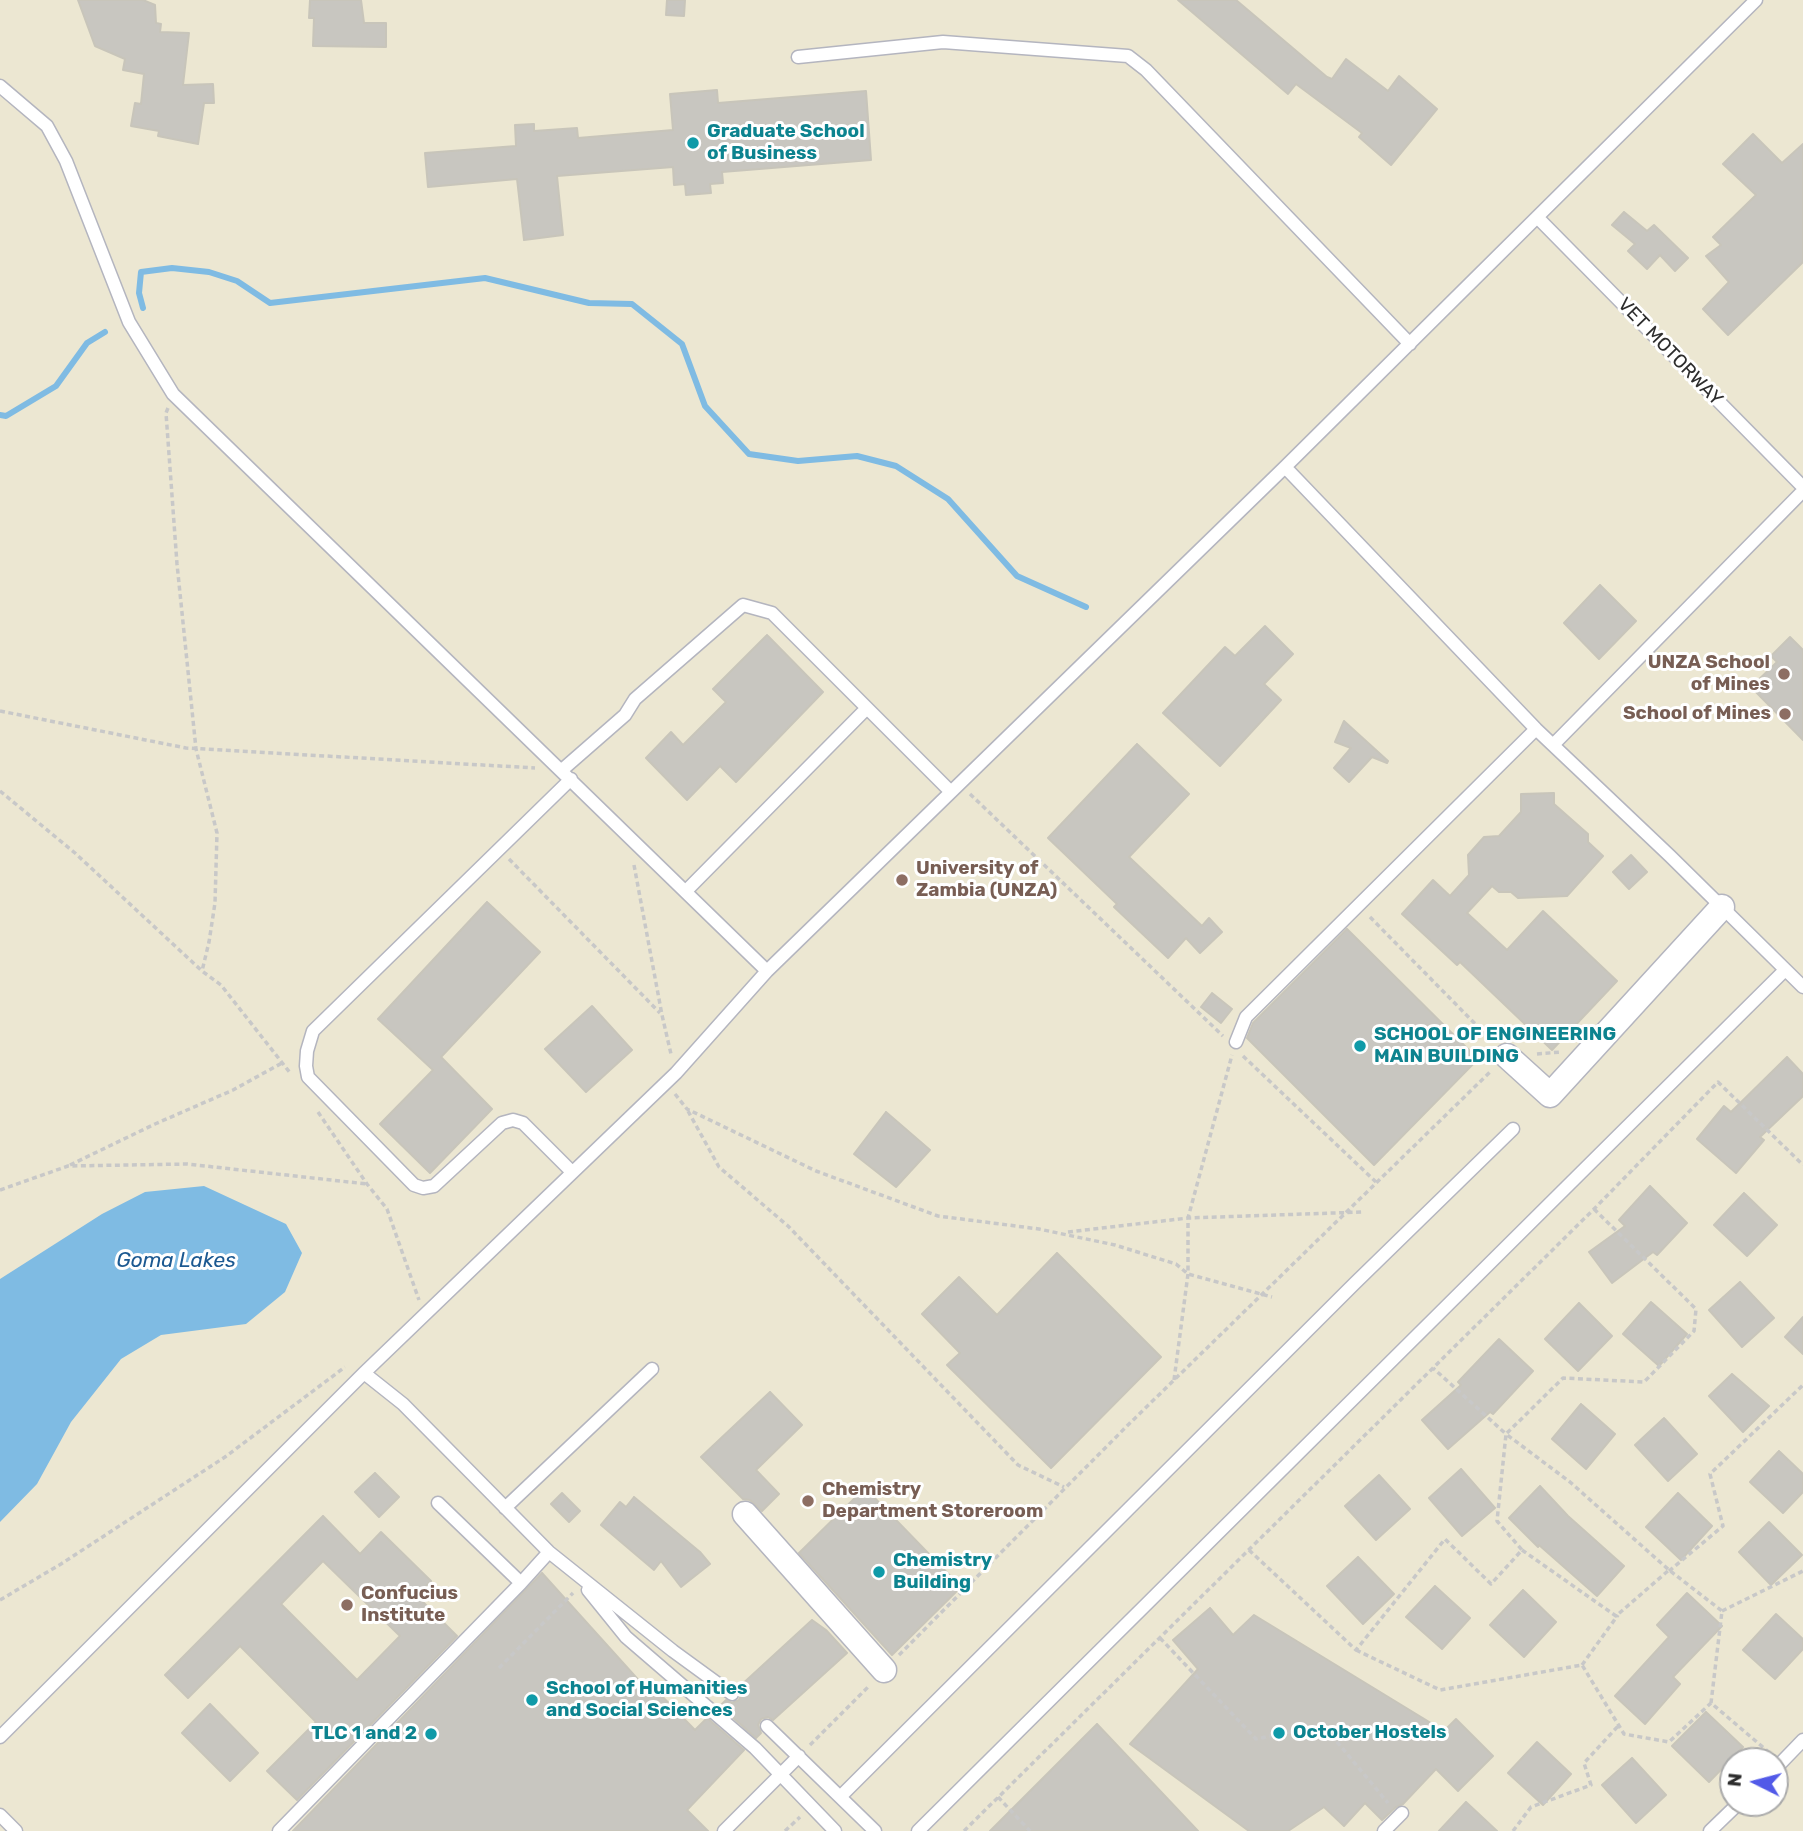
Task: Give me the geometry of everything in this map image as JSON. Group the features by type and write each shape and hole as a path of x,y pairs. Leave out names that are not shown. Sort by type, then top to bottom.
{"street":[{"path":"1507,1056 1550,1095 1722,907"},
{"path":"745,1514 884,1670"}],"lane":[{"path":"0,1737 365,1373 676,1073 767,971 1285,467 1756,0"},
{"path":"798,57 943,42 1112,53 1128,57 1146,70 1410,344"},
{"path":"0,86 47,126 66,161 129,322 173,394 767,971"},
{"name":"VET MOTORWAY","path":"1537,217 1803,489"},
{"path":"1285,467 1536,729 1803,987"},
{"path":"1553,745 1803,489"},
{"path":"572,1172 523,1124 513,1120 502,1123 435,1186 423,1188 414,1185 308,1077 307,1051 313,1031 499,849 566,774 625,715 635,699 743,605 772,613 867,708 955,788"},
{"path":"686,891 867,708"},
{"path":"1235,1045 1246,1017 1536,729"},
{"path":"918,1831 1785,970"},
{"path":"840,1797 1335,1302 1513,1129"},
{"path":"505,1508 652,1369"},
{"path":"365,1373 402,1404 549,1552 673,1651 732,1694"},
{"path":"438,1503 521,1583"},
{"path":"279,1831 549,1552"},
{"path":"571,1570 626,1637 782,1773 835,1831"},
{"path":"767,1726 875,1831"},
{"path":"1789,1755 1803,1740"},
{"path":"724,1831 799,1756"},
{"path":"0,1815 16,1831"},
{"path":"1384,1831 1400,1815"},
{"path":"1710,1831 1724,1817"}],"path":[{"path":"173,394 166,413 196,749 217,833 215,903 202,971"},
{"path":"0,711 196,749 566,774"},
{"path":"955,788 1235,1045 1376,1182"},
{"path":"0,791 75,853 202,971 221,985 295,1080"},
{"path":"629,835 662,1015 676,1073"},
{"path":"499,849 662,1015"},
{"path":"1359,905 1507,1056"},
{"path":"1174,1380 1188,1274 1188,1218 1235,1045"},
{"path":"799,1756 1065,1487 1507,1056 1591,1050"},
{"path":"0,1190 68,1166 233,1090 282,1063"},
{"path":"964,1831 1594,1209 1718,1082 1803,1165"},
{"path":"665,1083 687,1109 719,1167 788,1226 1018,1465 1065,1487"},
{"path":"687,1109 816,1171 938,1216 1063,1233 1176,1264 1188,1274 1272,1297"},
{"path":"316,1110 367,1185 387,1209 422,1308"},
{"path":"68,1166 187,1164 367,1185"},
{"path":"1594,1209 1696,1309 1694,1331 1644,1382 1563,1378 1506,1434 1497,1521 1522,1549 1616,1616"},
{"path":"1063,1233 1188,1218 1363,1212"},
{"path":"0,1600 72,1557 225,1457 352,1361"},
{"path":"1433,1368 1506,1434 1570,1482 1669,1570 1722,1611"},
{"path":"1616,1616 1723,1526 1710,1474 1803,1385"},
{"path":"1356,1650 1445,1539 1491,1584 1522,1549"},
{"path":"1249,1550 1356,1650 1440,1690 1582,1664 1616,1616 1669,1570"},
{"path":"1722,1611 1803,1571"},
{"path":"499,1668 582,1584"},
{"path":"1582,1664 1624,1734 1669,1742 1711,1703 1722,1611"},
{"path":"1160,1638 1256,1739 1323,1725 1400,1815"},
{"path":"1711,1703 1758,1747"},
{"path":"1513,1831 1531,1807 1591,1785 1584,1763 1619,1725"},
{"path":"998,1797 1030,1831"}],"shaded area":[{"name":"University of Zambia (UNZA)","path":"0,0 1803,0 1803,1831 0,1831"}],"water":[{"name":"Goma Lakes","path":"204,1186 286,1224 302,1253 285,1292 246,1324 161,1335 121,1359 71,1422 37,1484 0,1522 0,1279 102,1214 145,1192"}],"building":[{"path":"78,0 143,0 155,5 156,23 161,24 160,32 189,33 183,85 213,84 214,103 204,103 198,144 158,136 159,131 131,126 135,103 141,104 144,74 123,70 125,59 95,46"},
{"path":"310,0 361,0 364,23 386,23 386,47 313,46 314,18 309,18"},
{"path":"667,0 685,0 684,16 666,15"},
{"path":"1178,0 1236,0 1327,77 1332,79 1346,59 1388,91 1399,76 1437,109 1391,165 1359,137 1362,133 1296,84 1288,94"},
{"name":"Graduate School of Business","path":"717,90 718,103 866,91 871,160 722,172 723,183 710,184 711,193 686,195 685,184 674,185 673,167 557,176 563,235 524,240 517,179 428,187 425,153 516,146 515,125 534,124 534,131 577,128 578,138 673,130 670,94"},
{"path":"1753,134 1782,163 1803,144 1803,262 1728,335 1703,309 1729,282 1706,256 1721,245 1713,237 1756,195 1723,164"},
{"path":"1624,212 1647,231 1654,225 1688,258 1675,271 1660,255 1647,269 1628,251 1635,244 1612,225"},
{"path":"1600,585 1636,621 1599,659 1564,623"},
{"path":"1265,626 1293,654 1264,684 1281,700 1220,766 1163,713 1225,647 1235,656"},
{"path":"767,635 823,692 736,782 720,766 687,800 646,758 671,732 683,745 726,702 713,689"},
{"name":"UNZA School of Mines","path":"1790,637 1803,650 1803,740 1751,687 1777,662 1771,656"},
{"path":"1344,721 1388,761 1387,763 1372,757 1349,782 1334,768 1351,748 1335,742"},
{"path":"1137,744 1189,794 1129,857 1202,926 1209,918 1222,932 1200,953 1186,938 1168,958 1114,907 1117,904 1048,838"},
{"path":"1554,793 1554,804 1588,834 1588,842 1603,856 1567,896 1518,898 1511,892 1499,892 1492,886 1467,913 1507,950 1543,911 1617,981 1552,1050 1460,962 1457,965 1402,914 1433,880 1450,896 1469,875 1468,855 1484,837 1499,836 1521,812 1521,794"},
{"path":"1631,855 1647,872 1629,889 1613,872"},
{"path":"487,902 540,952 441,1057 492,1109 430,1173 380,1124 433,1070 378,1019"},
{"name":"SCHOOL OF ENGINEERING MAIN BUILDING","path":"1347,929 1478,1059 1374,1165 1247,1038 1253,1023"},
{"path":"1212,993 1232,1009 1221,1023 1201,1007"},
{"path":"592,1006 632,1050 586,1092 545,1049"},
{"path":"1787,1057 1803,1074 1803,1096 1760,1137 1764,1140 1736,1173 1697,1139 1724,1106 1731,1112"},
{"path":"886,1112 930,1150 896,1187 854,1154"},
{"path":"1650,1186 1687,1223 1657,1255 1653,1252 1612,1283 1589,1252 1625,1226 1619,1220"},
{"path":"1744,1193 1777,1225 1747,1256 1714,1225"},
{"path":"1057,1253 1161,1357 1051,1468 947,1365 960,1353 922,1314 959,1277 997,1315"},
{"path":"1740,1282 1774,1318 1742,1347 1709,1310"},
{"path":"1651,1302 1687,1334 1659,1366 1623,1334"},
{"path":"1579,1303 1612,1336 1578,1371 1545,1339"},
{"path":"1803,1317 1803,1354 1785,1337"},
{"path":"1499,1339 1533,1371 1493,1414 1490,1412 1448,1449 1422,1420 1461,1385 1458,1382"},
{"path":"1732,1374 1769,1406 1743,1432 1709,1396"},
{"path":"770,1392 802,1425 756,1470 779,1494 762,1511 750,1500 743,1499 701,1457"},
{"path":"1581,1404 1615,1434 1586,1469 1552,1439"},
{"path":"1664,1418 1697,1454 1668,1481 1635,1445"},
{"path":"1779,1451 1803,1474 1803,1492 1783,1513 1750,1482"},
{"path":"1461,1469 1495,1508 1462,1536 1429,1498"},
{"path":"375,1473 399,1497 379,1517 355,1492"},
{"path":"1379,1475 1410,1509 1376,1540 1345,1506"},
{"path":"1540,1486 1568,1516 1624,1566 1597,1596 1539,1545 1538,1547 1509,1518"},
{"name":"Chemistry Building","path":"865,1488 961,1587 892,1655 799,1553"},
{"path":"562,1493 580,1511 569,1522 551,1504"},
{"path":"1678,1493 1712,1526 1681,1560 1646,1527"},
{"path":"634,1497 700,1552 710,1564 681,1587 661,1561 654,1570 601,1525 620,1502 626,1507"},
{"path":"323,1516 360,1554 381,1532 431,1581 417,1596 457,1636 297,1800 267,1771 316,1722 240,1646 188,1698 165,1675","holes":["323,1561 400,1636 357,1680 281,1604"]},
{"path":"1769,1522 1802,1555 1771,1585 1739,1552"},
{"path":"1358,1557 1394,1594 1363,1624 1327,1586"},
{"name":"School of Humanities and Social Sciences","path":"542,1573 643,1685 647,1681 695,1730 707,1718 744,1750 687,1810 708,1831 293,1831"},
{"path":"1435,1586 1470,1618 1442,1649 1406,1617"},
{"path":"1523,1590 1556,1622 1524,1657 1490,1625"},
{"path":"1687,1593 1722,1626 1673,1677 1680,1684 1645,1724 1615,1696 1669,1637 1657,1625"},
{"name":"October Hostels","path":"1210,1608 1233,1635 1254,1615 1444,1731 1456,1719 1493,1756 1458,1791 1436,1769 1403,1804 1382,1820 1365,1803 1344,1826 1324,1807 1288,1831 1249,1831 1130,1744 1198,1669 1173,1640"},
{"path":"1776,1614 1803,1639 1803,1649 1775,1679 1743,1650"},
{"path":"812,1620 826,1630 847,1653 773,1720 768,1717 761,1719 758,1725 761,1733 756,1738 720,1706 726,1700 732,1703 739,1700 741,1694 738,1688"},
{"path":"210,1704 258,1753 230,1781 182,1733"},
{"path":"1706,1712 1743,1747 1719,1747 1719,1772 1709,1782 1672,1746"},
{"path":"1097,1724 1198,1831 990,1831"},
{"path":"1537,1742 1571,1774 1543,1805 1508,1773"},
{"path":"1632,1758 1666,1795 1636,1823 1602,1785"},
{"path":"1466,1802 1497,1831 1439,1831"}],"waterway":[{"path":"143,308 139,293 141,272 172,268 209,272 237,281 270,303 485,278 589,303 632,304 682,344 705,406 749,454 798,461 857,456 896,466 948,499 1017,576 1086,607"},
{"path":"0,415 6,416 56,386 87,343 105,332"}],"place":[{"name":"Graduate School of Business","path":"693,143"},
{"name":"UNZA School of Mines","path":"1784,674"},
{"name":"School of Mines","path":"1785,714"},
{"name":"University of Zambia (UNZA)","path":"902,880"},
{"name":"SCHOOL OF ENGINEERING MAIN BUILDING","path":"1360,1046"},
{"name":"Chemistry Department Storeroom","path":"808,1501"},
{"name":"Chemistry Building","path":"879,1572"},
{"name":"Confucius Institute","path":"347,1605"},
{"name":"School of Humanities and Social Sciences","path":"532,1700"},
{"name":"October Hostels","path":"1279,1733"},
{"name":"TLC 1 and 2","path":"431,1734"}]}
